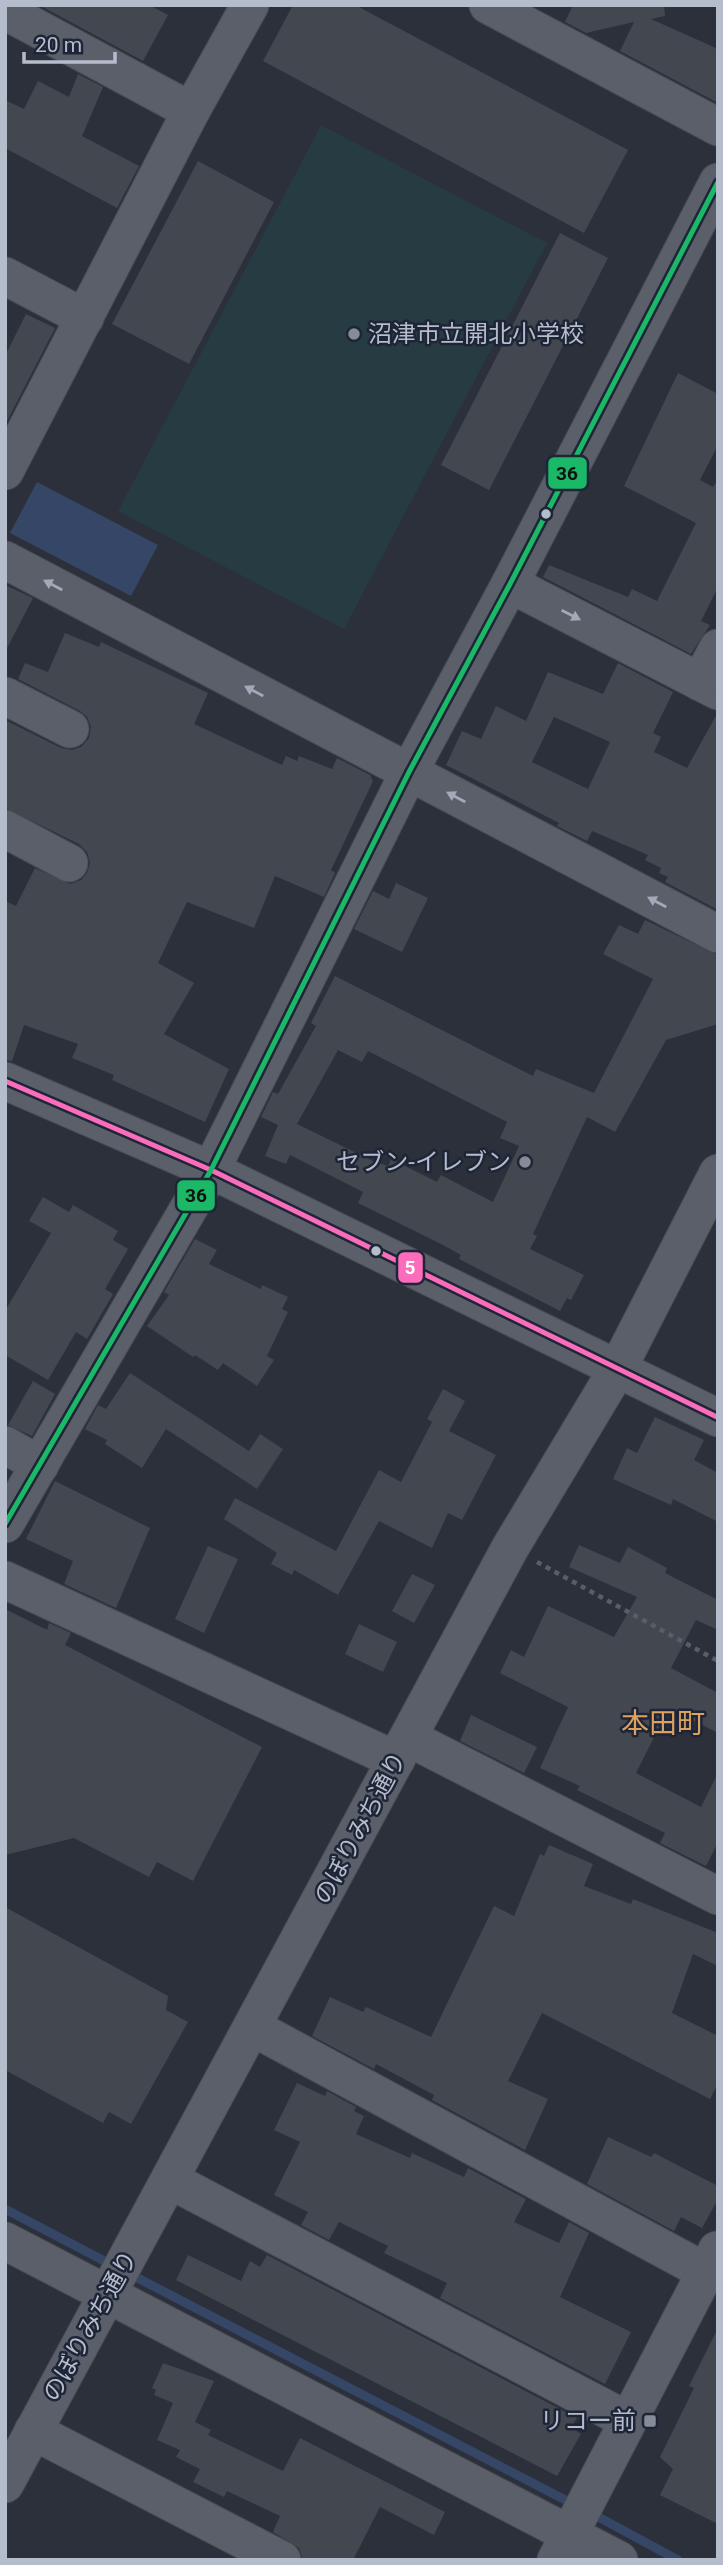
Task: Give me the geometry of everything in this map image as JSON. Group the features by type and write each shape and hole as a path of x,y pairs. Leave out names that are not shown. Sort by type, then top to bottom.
{"street":[{"path":"5,471 16,424 85,318 191,111 250,5"},
{"path":"488,5 718,127"},
{"path":"5,11 191,111"},
{"path":"5,1524 211,1170 409,772 510,584 718,182"},
{"path":"5,276 85,318"},
{"path":"5,560 718,934"},
{"path":"510,584 709,686 718,648"},
{"path":"5,696 70,729"},
{"path":"5,829 69,863"},
{"path":"5,1081 211,1170 718,1418"},
{"name":"のぼりみち通り","path":"5,2484 510,1548 618,1367 718,1173"},
{"path":"5,1445 40,1465"},
{"path":"5,1580 403,1749 718,1896"},
{"path":"253,2027 712,2260 563,2547"},
{"path":"170,2180 628,2420"},
{"path":"5,2241 118,2276 563,2547 619,2560"},
{"path":"33,2431 282,2560"}],"path":[{"path":"510,1548 718,1661"}],"shaded area":[{"path":"321,125 547,243 344,629 118,511"}],"water":[{"path":"37,482 158,545 131,596 10,533"}],"building":[{"path":"39,5 149,5 168,15 143,61"},
{"path":"293,5 355,5 628,150 584,233 263,61"},
{"path":"573,5 664,5 665,16 651,19 718,49 718,103 620,51 634,22 586,33 565,22"},
{"path":"78,74 103,87 82,136 139,166 117,208 5,148 5,100 24,109 38,81 69,97"},
{"path":"198,161 274,202 189,364 112,324"},
{"path":"560,233 608,258 489,490 441,465"},
{"path":"26,314 55,328 5,425 5,356"},
{"path":"678,373 718,394 718,445 700,480 713,487 718,479 718,587 701,621 710,625 691,654 543,577 549,565 628,597 632,589 657,601 696,523 624,486"},
{"path":"5,585 33,598 5,652"},
{"path":"65,633 99,647 101,642 208,693 194,724 282,765 286,756 297,761 299,756 332,769 337,758 370,775 373,781 331,870 335,873 324,897 275,876 254,928 187,902 158,963 194,983 164,1034 229,1069 205,1122 112,1080 114,1075 72,1058 78,1044 24,1025 12,1061 5,1060 5,901 16,906 35,868 70,884 81,880 90,863 87,852 79,844 5,808 5,720 61,748 72,750 81,747 89,738 91,727 87,717 80,711 18,679 25,663 48,672"},
{"path":"618,663 673,692 653,733 661,737 654,752 687,768 718,712 718,910 665,882 668,877 659,873 661,868 645,860 648,855 592,831 587,841 557,826 559,823 446,765 462,731 481,739 496,706 526,721 548,672 603,694","holes":["554,717 610,742 588,789 532,762"]},
{"path":"396,883 428,898 402,952 354,929 373,891 389,899"},
{"path":"645,920 718,955 718,1024 666,1040 615,1132 587,1117 533,1234 537,1236 530,1249 584,1275 571,1300 567,1298 560,1311 459,1259 461,1255 443,1245 358,1203 363,1192 290,1155 286,1164 265,1156 278,1125 261,1117 273,1092 278,1094 316,1026 311,1023 335,976 533,1076 536,1069 594,1093 653,979 603,954 619,925 638,934","holes":["338,1050 362,1062 368,1051 507,1122 500,1138 519,1146 493,1202 441,1175 437,1182 391,1159 388,1166 373,1161 297,1124"]},
{"path":"43,1197 69,1212 73,1205 118,1231 113,1240 128,1249 105,1289 113,1294 87,1339 76,1332 48,1380 5,1355 5,1311 51,1233 29,1221"},
{"path":"195,1239 217,1250 209,1264 261,1289 262,1285 288,1297 282,1309 288,1312 267,1356 274,1360 257,1386 223,1363 218,1370 195,1355 193,1357 147,1326 169,1295 164,1292"},
{"path":"130,1373 249,1451 260,1434 283,1449 257,1489 166,1429 142,1468 105,1444 107,1440 85,1429 98,1405 106,1409"},
{"path":"33,1381 55,1394 32,1436 8,1425"},
{"path":"443,1389 465,1401 449,1431 496,1455 462,1520 448,1513 432,1548 379,1521 338,1595 294,1570 292,1575 271,1564 277,1553 224,1519 235,1498 336,1551 379,1470 401,1482 432,1422 439,1426 427,1419"},
{"path":"655,1417 704,1440 694,1460 718,1473 718,1522 673,1499 671,1505 613,1479 627,1448 637,1453"},
{"path":"55,1481 150,1528 116,1608 64,1584 73,1561 26,1539"},
{"path":"579,1545 620,1563 628,1547 667,1568 665,1573 718,1600 718,1630 696,1620 671,1668 718,1693 718,1733 669,1708 636,1773 701,1807 718,1773 718,1842 706,1866 660,1843 665,1833 577,1790 580,1786 540,1768 568,1707 500,1673 511,1650 524,1657 548,1606 614,1637 637,1597 569,1567"},
{"path":"208,1546 238,1559 204,1633 175,1619"},
{"path":"412,1574 435,1585 414,1623 392,1611"},
{"path":"5,1609 47,1630 49,1623 71,1633 65,1645 262,1747 193,1881 157,1862 149,1877 74,1838 5,1855"},
{"path":"359,1624 397,1642 383,1672 345,1654"},
{"path":"471,1715 537,1747 524,1773 460,1741"},
{"path":"549,1845 593,1864 584,1886 631,1904 633,1899 718,1933 718,1966 693,1954 672,2013 718,2036 718,2083 710,2099 542,2013 508,2081 548,2099 525,2150 432,2100 434,2095 376,2064 374,2069 312,2036 330,1997 363,2012 366,2007 431,2037 494,1906 514,1916 540,1854 544,1856"},
{"path":"5,1907 168,1996 166,2010 188,2022 131,2124 109,2112 103,2123 5,2070"},
{"path":"297,2083 325,2096 327,2091 356,2107 354,2111 364,2116 356,2134 410,2158 412,2153 464,2177 468,2168 526,2199 514,2222 559,2243 569,2222 589,2233 560,2297 631,2332 605,2384 440,2298 447,2283 384,2253 388,2246 339,2222 329,2240 301,2225 308,2212 274,2195 300,2142 274,2130"},
{"path":"608,2137 651,2157 654,2153 718,2186 718,2199 702,2228 681,2217 674,2231 587,2184"},
{"path":"188,2255 241,2281 250,2261 260,2267 267,2255 577,2418 571,2427 581,2434 557,2476 176,2280"},
{"path":"718,2328 718,2524 660,2495 673,2469 660,2457 694,2388 689,2386"},
{"path":"163,2363 214,2381 195,2422 211,2430 208,2435 283,2471 300,2438 445,2512 434,2535 380,2507 353,2560 303,2560 299,2548 273,2532 280,2516 227,2491 224,2497 193,2482 200,2469 176,2457 180,2450 157,2440 173,2403 154,2395 156,2390 152,2388"}],"waterway":[{"path":"5,2209 112,2265"},
{"path":"128,2273 575,2505"},
{"path":"591,2513 678,2560"}],"transit line":[{"name":"36","path":"5,1524 211,1170 409,772 510,584 718,182"},
{"name":"5","path":"5,1081 211,1170 717,1417"}],"place":[{"name":"沼津市立開北小学校","path":"354,334"},
{"name":"セブン-イレブン","path":"525,1162"},
{"name":"リコー前","path":"650,2421"}],"district":[{"name":"本田町","path":"663,1723"}]}
